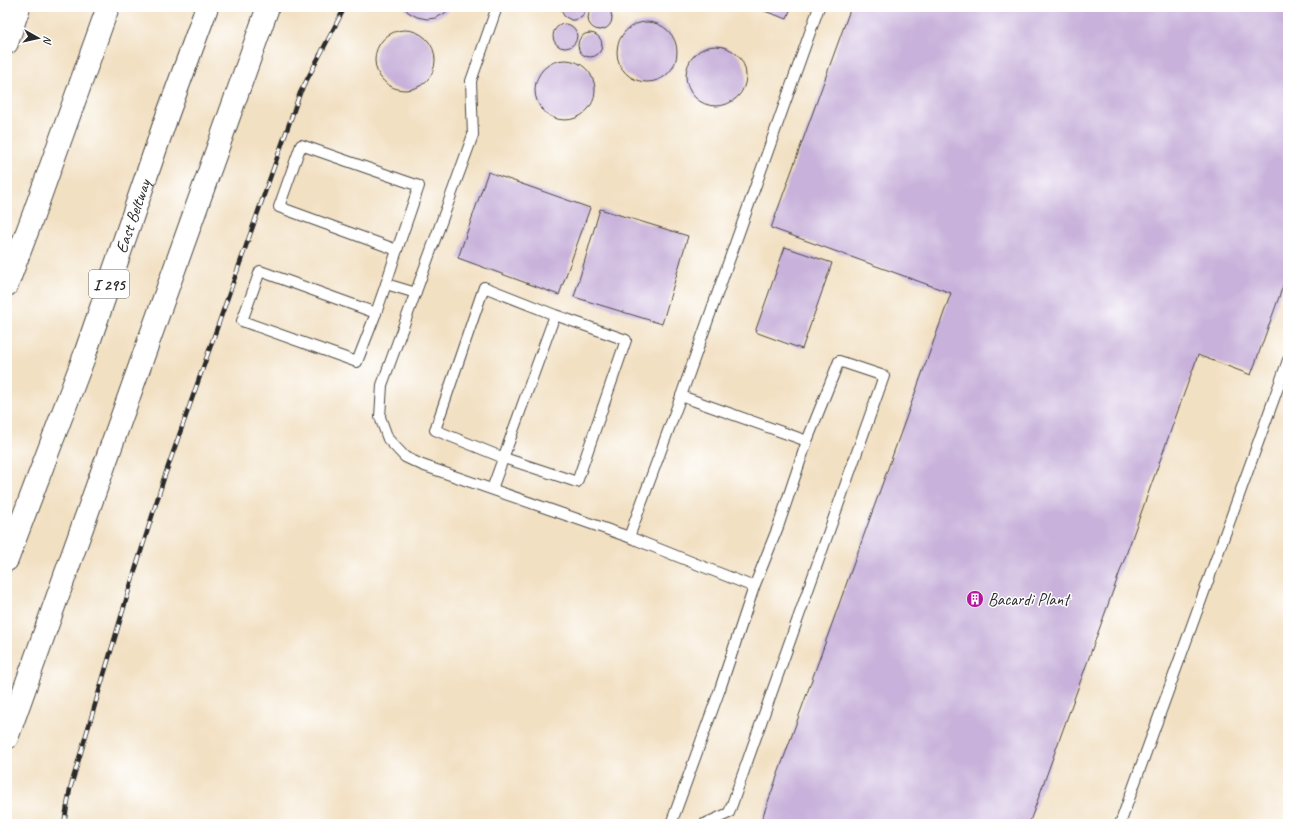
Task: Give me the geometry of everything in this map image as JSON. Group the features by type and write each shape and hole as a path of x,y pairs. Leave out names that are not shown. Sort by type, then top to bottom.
{"highway":[{"path":"7,43 19,7"},
{"path":"33,216 55,134 94,7"},
{"path":"7,285 108,7"},
{"name":"East Beltway","path":"7,560 84,357 167,116 207,7"},
{"path":"7,738 268,7"}],"lane":[{"path":"497,7 471,80 473,135 382,385 380,417 388,439 405,457 422,465 629,537 754,587"},
{"path":"629,537 681,396 819,7"},
{"path":"376,313 260,271 242,321 358,362 376,313 419,186 301,145 280,207 397,250"},
{"path":"386,284 416,293"},
{"path":"484,287 554,315 626,340 577,482 504,458 435,430 484,287"},
{"path":"492,489 554,315"},
{"path":"1120,824 1288,360"},
{"path":"671,824 720,689 754,587 778,527 807,441 839,361 884,376 729,813 704,824"},
{"path":"681,396 807,441"}],"building":[{"path":"600,6 609,9 612,18 609,27 600,30 591,27 588,18 591,9"},
{"path":"404,7 451,7 445,13 436,18 427,19 417,17 408,12"},
{"path":"561,7 586,7 586,9 582,17 571,20 564,16"},
{"path":"753,7 791,7 787,19"},
{"name":"Bacardi Plant","path":"851,7 1288,7 1288,272 1251,375 1198,355 1029,824 760,824 951,293 771,228"},
{"path":"647,22 663,27 668,31 672,36 677,52 672,68 668,73 663,77 647,82 631,77 626,73 622,68 617,52 622,36 626,31 631,27"},
{"path":"565,24 574,27 577,36 574,45 565,48 556,45 553,36 556,27"},
{"path":"405,30 421,35 426,39 430,44 435,60 430,76 426,81 421,85 405,90 389,85 384,81 380,76 375,60 380,44 384,39 389,35"},
{"path":"590,33 599,36 602,45 599,54 590,57 581,54 578,45 581,36"},
{"path":"716,46 732,51 737,55 741,60 746,76 741,92 737,97 732,101 716,106 700,101 695,97 691,92 686,76 691,60 695,55 700,51"},
{"path":"565,60 581,65 586,69 590,74 595,90 590,106 586,111 581,115 565,120 549,115 544,111 540,106 535,90 540,74 544,69 549,65"},
{"path":"488,172 590,208 559,295 458,258"},
{"path":"600,209 688,236 662,324 574,297"},
{"path":"785,247 832,263 802,349 755,332"}],"railway":[{"path":"64,824 70,789 164,478 300,93 345,7"}],"place":[{"name":"Bacardi Plant","path":"975,599"}]}
